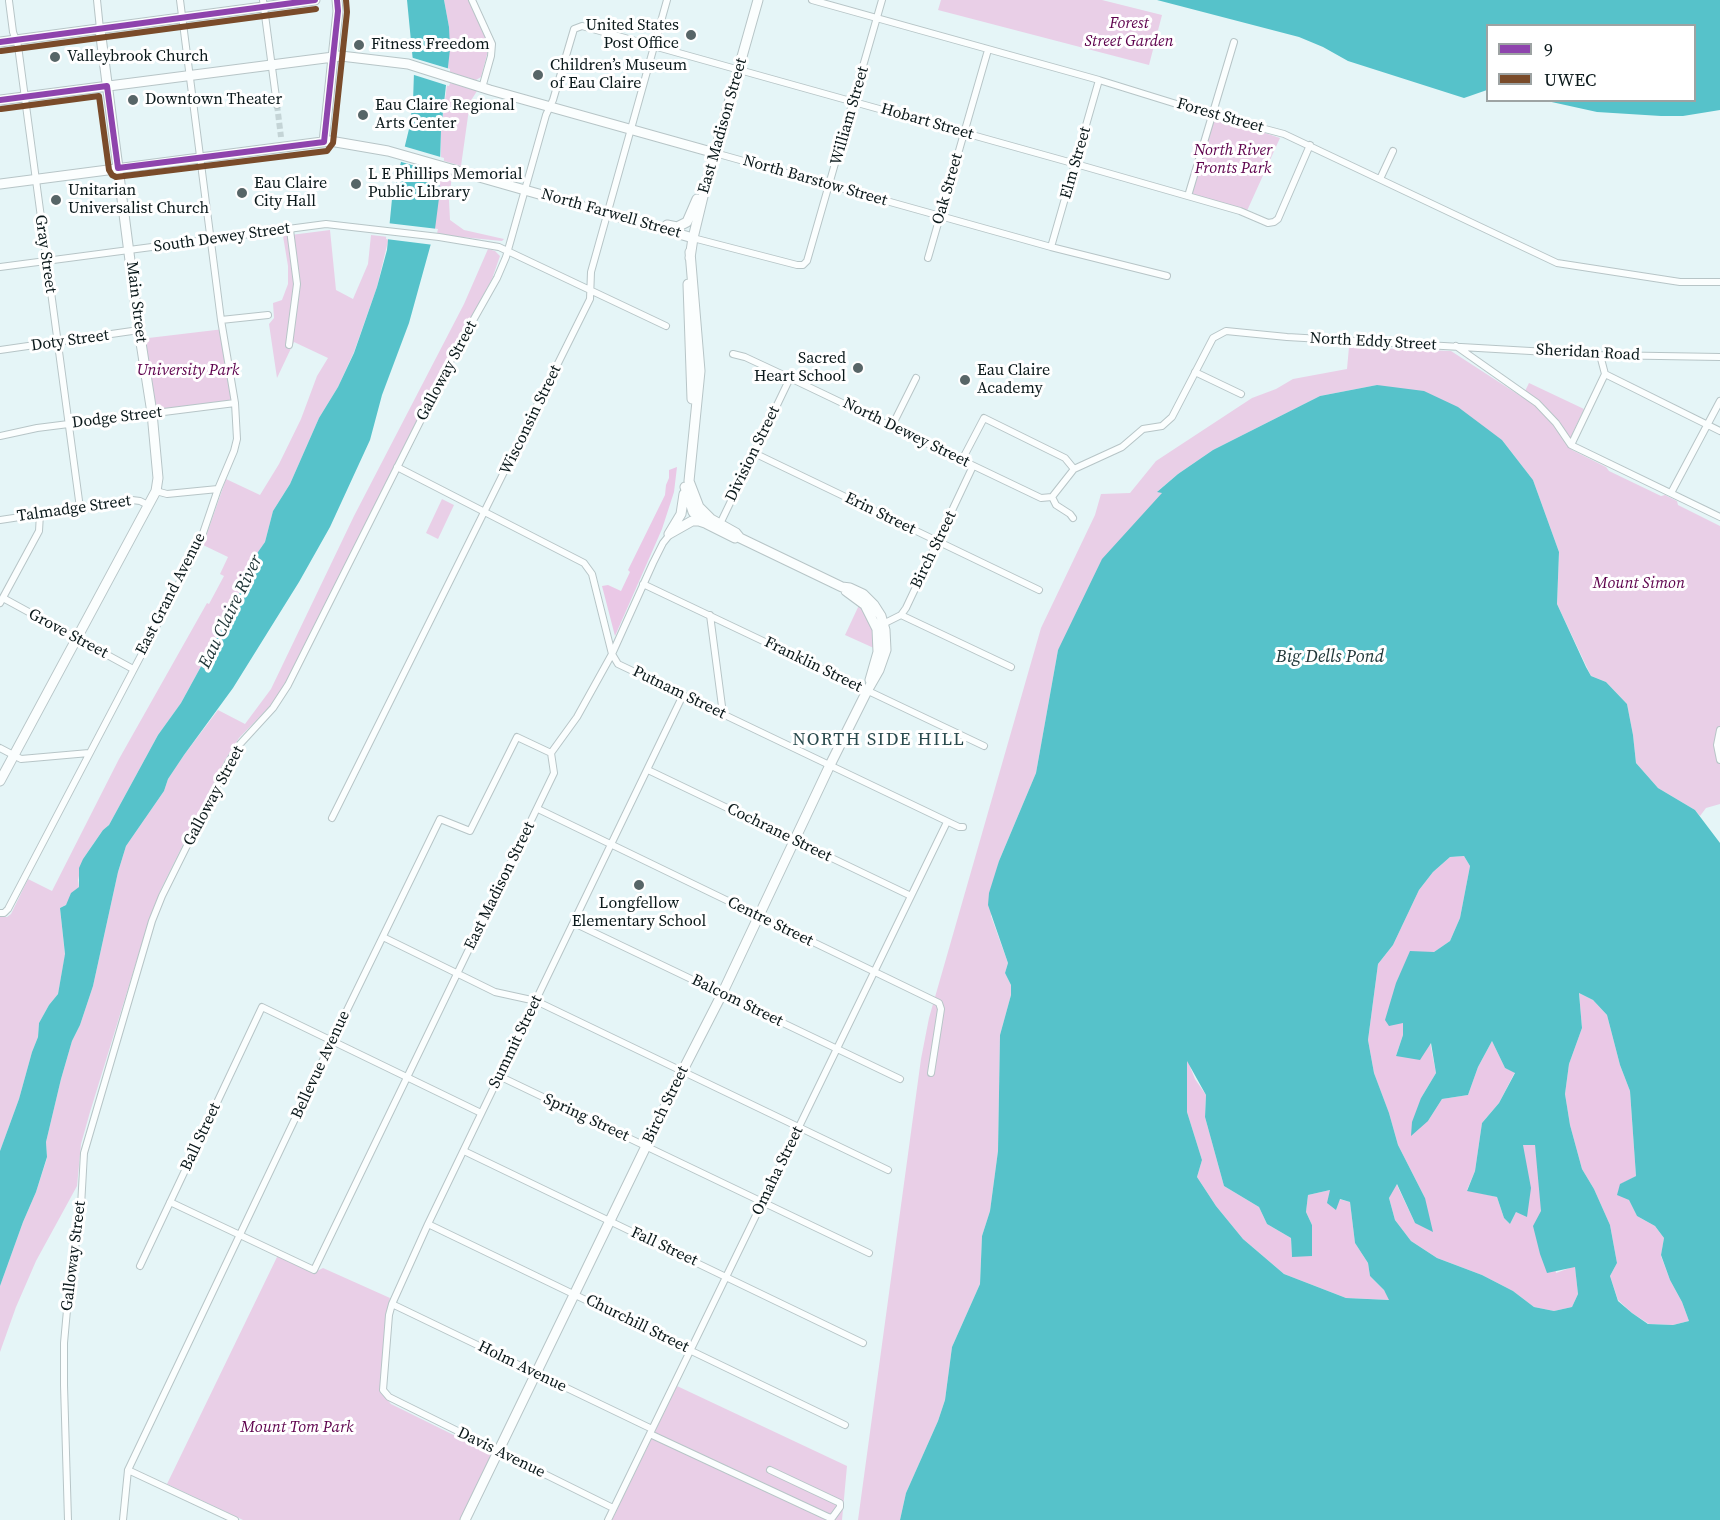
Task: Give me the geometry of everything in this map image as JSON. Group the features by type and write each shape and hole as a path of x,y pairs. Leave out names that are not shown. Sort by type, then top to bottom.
{"main road":[{"path":"0,42 182,18 263,3 315,0"},
{"path":"324,142 339,6 337,0"},
{"name":"East Madison Street","path":"696,510 684,482 693,386 688,308 690,252 706,184 758,0"},
{"name":"Main Street","path":"0,781 156,491 158,478 152,414 100,29"},
{"name":"North Barstow Street","path":"0,100 333,56 408,64 482,88 715,153"},
{"name":"North Farwell Street","path":"0,184 201,157 282,142 354,144 396,153 693,238"},
{"path":"656,227 659,224 677,226 685,224 706,184"},
{"name":"East Madison Street","path":"690,252 700,370 689,481 696,510"},
{"path":"669,534 683,509 684,482"},
{"path":"696,510 707,524"},
{"path":"696,510 711,519 718,527"},
{"path":"669,534 692,521 699,521 736,533 842,586 865,605 880,625"},
{"name":"Birch Street","path":"465,1520 867,691 878,652 880,625"}],"street":[{"name":"Main Street","path":"97,0 100,29"},
{"name":"East Grand Avenue","path":"2,913 8,909 199,545 237,439 235,403 221,320 180,0"},
{"path":"472,0 492,44 482,88"},
{"name":"Wisconsin Street","path":"333,818 590,298 591,272 667,0"},
{"name":"Forest Street","path":"812,0 1284,134 1557,263 1680,282 1720,282"},
{"name":"William Street","path":"803,265 807,261 830,186 882,0"},
{"name":"Gray Street","path":"9,1 25,97 80,508"},
{"path":"263,3 277,105"},
{"name":"Hobart Street","path":"578,26 1076,164 1240,211 1268,223 1278,219 1310,146"},
{"name":"Galloway Street","path":"68,1520 64,1343 81,1206 84,1153 152,921 162,896 228,763 240,744 273,708 288,685 453,356 498,278 571,33 578,26"},
{"path":"1188,196 1234,42"},
{"name":"Oak Street","path":"928,258 988,50"},
{"name":"Elm Street","path":"1051,247 1099,80"},
{"path":"1380,179 1393,151"},
{"name":"North Barstow Street","path":"715,153 1051,247 1167,276"},
{"name":"South Dewey Street","path":"0,267 326,224 439,237 486,244 508,250"},
{"path":"289,345 297,284 290,230"},
{"name":"North Farwell Street","path":"693,238 803,265"},
{"path":"508,250 666,326"},
{"path":"221,320 268,315"},
{"name":"Doty Street","path":"0,351 139,330"},
{"name":"North Eddy Street","path":"1074,469 1122,447 1143,429 1162,426 1172,417 1214,338 1226,331 1287,337 1456,346 1537,403 1556,423 1571,445 1720,517"},
{"name":"Sheridan Road","path":"1456,346 1600,355 1720,357"},
{"name":"North Dewey Street","path":"733,354 745,357 790,378 1041,498 1052,497"},
{"path":"1571,445 1605,374 1600,355"},
{"path":"1196,372 1241,394"},
{"path":"1605,374 1720,431"},
{"name":"Division Street","path":"718,527 790,378"},
{"path":"892,426 916,378"},
{"path":"1671,493 1720,401"},
{"name":"Dodge Street","path":"0,436 70,424 235,403"},
{"path":"962,460 984,418 1065,458 1074,469 1052,497 1056,506 1070,514 1072,518"},
{"name":"Erin Street","path":"754,453 1039,590"},
{"name":"Birch Street","path":"901,615 973,466"},
{"path":"397,467 573,556 587,566 594,578 612,654"},
{"path":"156,491 167,494 218,489"},
{"name":"Talmadge Street","path":"0,520 132,500 148,505"},
{"path":"551,753 577,717 612,654 660,548 669,534 696,510"},
{"path":"1,601 39,531 40,514"},
{"name":"Franklin Street","path":"643,584 984,746"},
{"name":"Grove Street","path":"1,601 133,669"},
{"path":"710,615 723,714"},
{"path":"880,625 901,615 1011,667"},
{"name":"Putnam Street","path":"612,654 618,664 947,822 963,827"},
{"name":"Summit Street","path":"389,1397 383,1390 389,1315 392,1304 428,1224 683,695"},
{"path":"1720,730 1717,745 1720,760"},
{"name":"Bellevue Avenue","path":"123,1520 128,1470 440,819 470,831 517,737 551,753"},
{"path":"0,748 21,759 89,753"},
{"name":"East Madison Street","path":"241,1235 314,1270 538,809 554,773 551,753"},
{"name":"Cochrane Street","path":"648,770 911,896"},
{"name":"Centre Street","path":"538,809 939,1003 941,1009 931,1072"},
{"name":"Omaha Street","path":"608,1520 947,822"},
{"name":"Balcom Street","path":"574,923 900,1079"},
{"path":"383,937 495,992 536,1001 888,1170"},
{"name":"Ball Street","path":"140,1266 262,1007 332,1041"},
{"path":"332,1041 482,1113"},
{"name":"Spring Street","path":"499,1076 869,1253"},
{"name":"Fall Street","path":"464,1151 863,1342"},
{"path":"170,1202 241,1235"},
{"name":"Churchill Street","path":"428,1224 845,1425"},
{"name":"Holm Avenue","path":"392,1304 828,1517 832,1518 840,1507 840,1503 770,1470"},
{"name":"Davis Avenue","path":"389,1397 614,1508"},
{"path":"128,1470 235,1520"}],"green space":[{"path":"444,0 469,0 489,47 481,77 476,80 462,76 459,85 477,91 470,102 461,166 441,160 441,130 447,85 455,84 458,75 448,69 449,27"},
{"name":"Forest Street Garden","path":"941,0 1102,0 1162,15 1149,65 938,10"},
{"name":"North River Fronts Park","path":"1212,115 1280,138 1246,213 1188,196"},
{"path":"440,172 452,175 449,201 450,220 464,230 504,239 502,241 434,232"},
{"path":"330,230 336,290 353,299 368,264 371,235 389,237 377,287 354,352 338,387 319,418 290,484 273,511 265,542 258,552 233,608 181,703 158,735 109,825 83,859 78,880 79,887 66,905 60,908 65,955 58,994 39,1023 38,1037 0,1151 0,917 7,917 11,914 28,879 52,891 119,759 224,576 220,574 228,557 203,545 226,479 260,495 279,464 301,419 317,376 328,358 294,342 277,378 269,324 274,318 273,303 282,300 288,284 288,266 283,236"},
{"path":"488,249 500,256 492,279 441,373 286,683 274,702 239,738 225,760 161,889 150,917 90,1112 81,1144 77,1186 36,1261 0,1352 0,1286 47,1158 46,1142 61,1079 72,1041 93,986 118,872 126,846 164,791 168,779 184,755 218,710 245,724 271,689 354,516 464,304"},
{"name":"University Park","path":"224,329 235,403 152,413 140,339"},
{"name":"Mount Simon","path":"1349,347 1451,351 1522,397 1529,383 1584,409 1567,445 1572,450 1606,467 1609,471 1661,496 1665,495 1677,501 1678,505 1720,526 1720,804 1706,808 1700,816 1695,810 1658,788 1636,763 1627,704 1606,682 1591,676 1557,604 1559,552 1533,480 1502,440 1487,430 1377,385 1320,396 1213,450 1178,474 1158,491 1163,492 1058,650 1036,773 999,861 991,916 1008,963 1005,973 1011,985 1011,995 1000,1035 998,1151 990,1211 982,1236 980,1284 952,1347 945,1400 906,1493 900,1520 858,1520 921,1059 929,1018 1041,628 1095,515 1101,494 1130,493 1156,461 1252,398 1276,389 1293,379 1347,369"},
{"path":"442,499 454,505 438,539 426,533"},
{"path":"860,603 872,620 876,649 845,635"},
{"name":"Mount Tom Park","path":"278,1255 315,1272 323,1268 390,1298 385,1325 382,1391 384,1396 391,1404 492,1454 461,1520 243,1520 167,1484"},
{"path":"677,1386 847,1466 842,1520 612,1520"}],"shaded area":[{"path":"677,467 674,492 662,529 615,636 602,586 608,585 621,591 630,572 628,570 665,495 669,470"},
{"path":"1464,856 1470,866 1460,918 1450,941 1434,952 1403,1022 1403,1035 1396,1056 1430,1042 1436,1073 1421,1098 1428,1121 1442,1099 1468,1095 1478,1067 1492,1041 1505,1068 1515,1072 1499,1103 1482,1123 1475,1171 1467,1190 1497,1197 1504,1218 1510,1224 1516,1212 1523,1144 1535,1145 1556,1273 1575,1266 1578,1294 1572,1307 1554,1311 1534,1307 1513,1291 1482,1275 1437,1258 1411,1241 1395,1220 1389,1198 1396,1183 1415,1223 1425,1198 1398,1145 1374,1073 1368,1040 1378,964 1393,945 1419,890 1433,872 1450,857"},
{"path":"1579,993 1593,1000 1607,1015 1620,1065 1630,1091 1636,1176 1621,1184 1637,1216 1655,1226 1664,1238 1661,1256 1689,1321 1673,1325 1649,1324 1618,1300 1610,1276 1617,1263 1610,1225 1582,1169 1570,1125 1565,1094 1569,1064 1582,1028"},
{"path":"1187,1059 1195,1079 1206,1095 1205,1117 1224,1186 1259,1207 1267,1224 1291,1238 1292,1257 1312,1225 1306,1212 1308,1195 1330,1190 1336,1210 1339,1199 1350,1202 1355,1243 1368,1263 1370,1276 1390,1300 1346,1298 1284,1274 1243,1239 1216,1206 1197,1177 1202,1160 1187,1112"}],"water":[{"name":"Eau Claire River","path":"407,0 444,0 450,49 441,130 439,198 435,229 409,323 382,395 370,440 330,527 299,582 233,688 184,755 168,779 164,791 126,846 118,872 93,986 72,1041 61,1079 46,1142 47,1157 0,1286 0,1151 38,1037 39,1023 58,994 65,954 60,908 66,905 71,893 79,887 79,868 83,859 109,825 158,735 181,703 233,608 258,552 265,542 273,511 290,484 319,418 338,387 354,353 377,287 387,250 392,199 409,129 413,102 414,72"},
{"path":"1157,0 1720,0 1720,110 1683,116 1661,116 1597,112 1552,102 1696,102 1696,24 1486,24 1486,90 1464,98 1348,61 1299,37"},
{"name":"Big Dells Pond","path":"1377,385 1424,391 1458,407 1502,440 1533,480 1559,552 1557,604 1586,667 1591,676 1606,682 1627,704 1636,763 1658,788 1695,810 1720,843 1720,1520 900,1520 906,1493 945,1400 952,1347 980,1284 982,1236 990,1211 998,1151 1000,1035 1011,995 1011,985 1005,973 1008,963 988,905 989,893 999,861 1036,773 1058,650 1102,559 1162,493 1157,492 1178,474 1213,450 1320,396","holes":["1464,856 1470,866 1460,918 1450,941 1434,952 1410,951 1396,983 1385,1020 1389,1026 1403,1023 1403,1035 1396,1056 1420,1060 1431,1043 1436,1073 1421,1098 1412,1122 1411,1136 1428,1121 1442,1099 1468,1095 1478,1067 1492,1041 1505,1068 1515,1073 1499,1103 1482,1123 1475,1171 1467,1191 1497,1197 1504,1218 1510,1224 1516,1212 1527,1217 1531,1188 1523,1145 1535,1145 1541,1211 1533,1226 1540,1254 1547,1273 1575,1267 1578,1294 1572,1307 1554,1311 1534,1307 1513,1291 1482,1275 1437,1258 1411,1241 1395,1220 1389,1198 1397,1184 1415,1223 1433,1232 1425,1198 1398,1145 1374,1073 1368,1040 1378,964 1393,945 1419,890 1433,872 1450,857","1579,993 1593,1000 1607,1015 1620,1065 1630,1091 1636,1176 1620,1184 1617,1195 1629,1200 1637,1216 1655,1226 1664,1238 1661,1255 1689,1321 1673,1325 1648,1324 1618,1301 1610,1276 1617,1263 1610,1225 1582,1169 1570,1125 1565,1094 1569,1064 1582,1028","1187,1061 1206,1095 1205,1117 1224,1186 1259,1207 1267,1224 1291,1238 1292,1257 1312,1256 1312,1225 1306,1212 1308,1195 1330,1190 1327,1203 1336,1210 1340,1199 1350,1202 1355,1243 1368,1263 1370,1276 1384,1290 1389,1300 1346,1298 1284,1274 1243,1239 1216,1206 1197,1177 1202,1160 1187,1112"]}],"pier":[{"path":"410,57 450,69 449,86 411,74"},
{"path":"403,146 444,158 443,174 398,161"},
{"path":"387,223 438,229 434,245 386,239"}],"tunnel":[{"path":"277,105 281,137"}],"transit line":[{"name":"9","path":"0,42 315,0"},
{"name":"9","path":"0,100 107,86 118,168 324,142 338,11 337,0"},
{"name":"UWEC","path":"1,109 99,96 109,170 116,177 327,151 333,143 347,12 346,0"},
{"name":"UWEC","path":"1,51 316,9"}],"place":[{"name":"United States Post Office","path":"691,35"},
{"name":"Fitness Freedom","path":"359,45"},
{"name":"Valleybrook Church","path":"55,57"},
{"name":"Children’s Museum of Eau Claire","path":"538,75"},
{"name":"Downtown Theater","path":"133,100"},
{"name":"Eau Claire Regional Arts Center","path":"363,115"},
{"name":"L E Phillips Memorial Public Library","path":"356,184"},
{"name":"Eau Claire City Hall","path":"242,193"},
{"name":"Unitarian Universalist Church","path":"56,200"},
{"name":"Sacred Heart School","path":"858,368"},
{"name":"Eau Claire Academy","path":"965,380"},
{"name":"Longfellow Elementary School","path":"639,885"}],"district":[{"name":"NORTH SIDE HILL","path":"879,740"}]}
